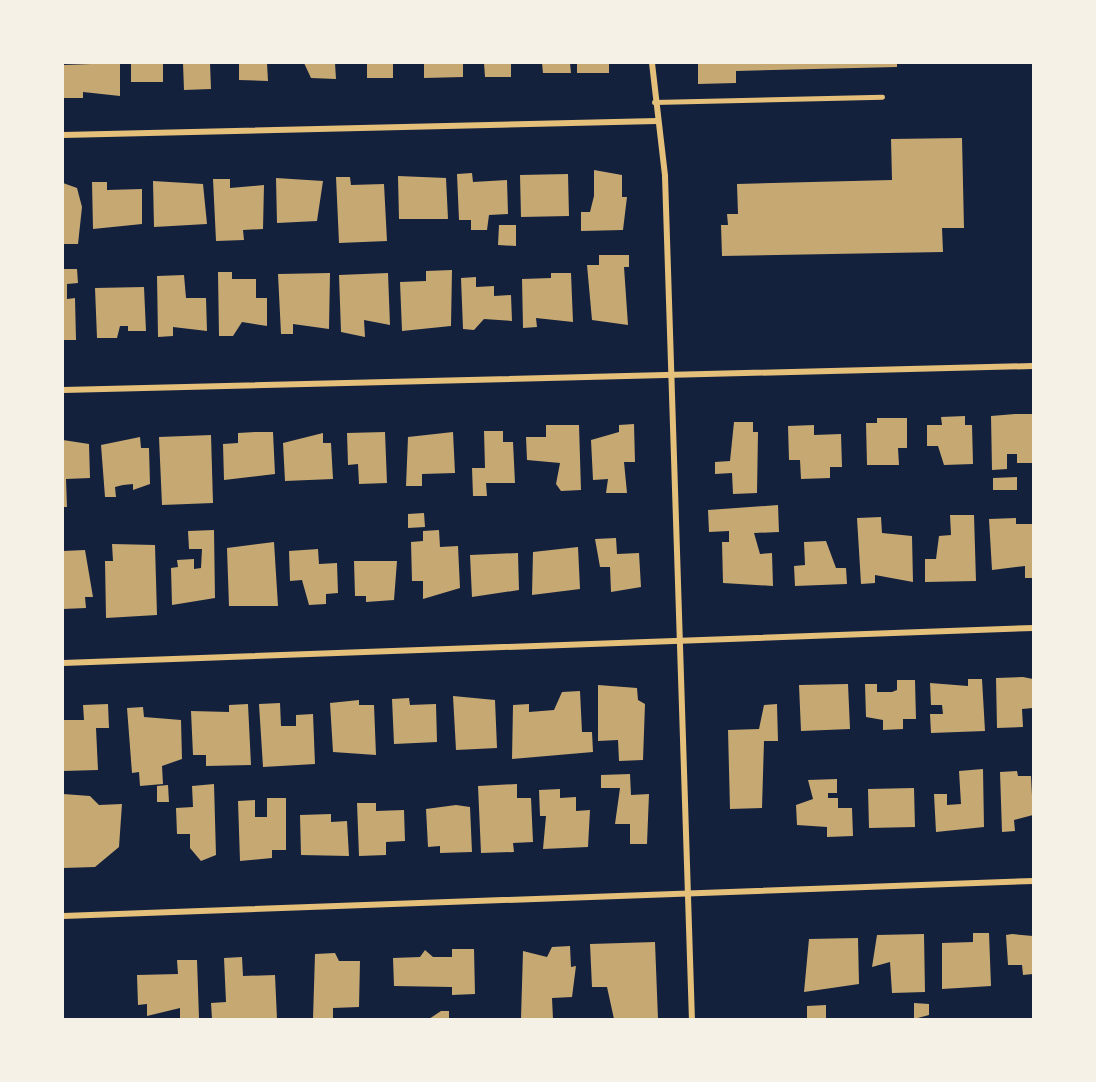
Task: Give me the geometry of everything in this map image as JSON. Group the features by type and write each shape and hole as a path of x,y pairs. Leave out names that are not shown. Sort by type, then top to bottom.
{"street":[{"path":"652,63 654,102 665,176 692,1019"},
{"path":"63,135 657,121"},
{"path":"63,390 1033,366"},
{"path":"63,663 1033,628"},
{"path":"63,916 1033,881"}],"lane":[{"path":"654,102 882,97"}],"building":[{"path":"120,63 120,96 83,92 83,98 63,98 63,65"},
{"path":"131,63 163,63 163,82 131,82"},
{"path":"183,63 210,63 211,89 184,90"},
{"path":"239,63 267,63 268,81 239,80"},
{"path":"304,63 335,63 336,79 311,78"},
{"path":"367,63 393,63 393,78 367,78"},
{"path":"424,63 463,63 463,77 424,78"},
{"path":"484,63 511,63 511,77 485,77"},
{"path":"542,63 570,63 571,73 543,73"},
{"path":"577,63 609,63 609,73 577,73"},
{"path":"698,63 897,63 897,67 736,71 736,83 698,84"},
{"path":"962,138 964,228 942,228 943,252 722,256 721,225 728,225 727,214 738,214 737,184 892,180 891,139"},
{"path":"594,170 622,175 622,197 627,197 623,230 581,231 581,212 590,212 594,196"},
{"path":"472,173 473,182 507,180 508,214 489,215 487,230 471,230 471,220 459,220 457,174"},
{"path":"568,174 569,216 521,217 520,175"},
{"path":"398,176 446,178 448,219 399,219"},
{"path":"336,177 350,177 351,185 384,184 387,241 339,243"},
{"path":"276,178 323,181 317,221 277,223"},
{"path":"213,179 230,179 230,188 264,185 263,229 243,230 244,240 216,241"},
{"path":"153,181 203,184 207,224 154,227"},
{"path":"92,182 107,182 107,190 142,189 142,224 93,229"},
{"path":"63,183 77,188 82,207 78,244 63,244"},
{"path":"499,225 516,225 516,246 498,245"},
{"path":"599,255 629,255 629,267 624,267 628,325 592,320 587,265 599,265"},
{"path":"63,269 77,269 78,283 67,284 67,299 75,298 76,340 63,340"},
{"path":"452,270 451,326 402,331 400,282 426,281 426,271"},
{"path":"218,272 232,272 232,279 256,279 256,298 267,298 267,326 242,322 233,336 219,336"},
{"path":"330,273 329,329 293,324 293,334 281,334 278,274"},
{"path":"388,273 390,325 364,320 365,337 341,332 339,275"},
{"path":"551,273 571,273 573,322 536,318 537,327 523,328 522,279 551,278"},
{"path":"184,275 186,298 206,298 207,331 173,327 173,336 158,337 157,276"},
{"path":"476,277 476,287 494,286 494,296 511,295 512,321 484,319 474,330 463,329 461,278"},
{"path":"144,287 146,331 128,331 128,326 120,326 117,338 97,338 95,288"},
{"path":"1033,414 1033,463 1017,463 1017,454 1007,454 1007,469 992,470 991,416"},
{"path":"965,416 965,425 972,425 973,464 944,465 938,446 927,446 927,425 942,425 941,417"},
{"path":"877,418 907,418 907,448 898,448 899,465 867,465 866,423 877,423"},
{"path":"734,422 753,422 753,432 758,432 757,493 733,494 732,473 715,474 715,462 730,461"},
{"path":"634,424 635,462 624,462 627,493 606,493 608,479 593,480 591,440 619,432 619,425"},
{"path":"546,425 579,425 581,490 561,491 556,484 560,463 527,460 526,437 546,437"},
{"path":"814,425 814,435 841,434 842,467 830,467 830,478 801,479 800,460 789,460 788,426"},
{"path":"484,431 503,431 503,442 513,442 515,483 486,483 487,496 473,496 472,468 485,468"},
{"path":"273,432 275,474 224,480 223,444 238,443 238,433"},
{"path":"385,432 387,483 359,484 358,464 348,465 347,433"},
{"path":"453,432 455,473 422,474 422,486 406,486 408,437"},
{"path":"323,433 323,443 331,443 333,479 285,481 283,443"},
{"path":"211,435 213,503 162,505 159,437"},
{"path":"140,437 141,448 149,448 150,484 133,490 133,484 115,487 116,497 105,497 101,445"},
{"path":"63,440 89,444 90,478 66,479 67,507 63,507"},
{"path":"1017,477 1017,490 993,490 993,478"},
{"path":"778,505 779,532 754,533 760,554 772,553 773,586 723,583 722,542 729,542 729,531 709,532 708,510"},
{"path":"424,513 425,527 408,528 408,514"},
{"path":"950,515 974,515 976,581 925,582 925,559 936,559 939,536 951,535"},
{"path":"881,517 882,533 912,536 913,582 875,575 875,583 861,584 857,518"},
{"path":"1016,518 1016,524 1032,524 1033,578 1025,578 1025,566 992,570 989,519"},
{"path":"214,530 215,598 172,605 171,568 178,567 177,560 194,559 194,569 201,568 202,549 189,549 188,531"},
{"path":"439,530 440,547 458,546 460,588 423,599 423,581 412,581 411,542 423,541 423,531"},
{"path":"616,538 617,554 639,553 641,587 611,592 610,567 600,567 595,539"},
{"path":"826,541 836,568 846,568 847,584 795,586 794,566 805,565 804,542"},
{"path":"274,542 278,606 229,606 227,548"},
{"path":"112,544 155,545 157,615 106,618 105,561 113,561"},
{"path":"578,547 580,589 532,595 533,552"},
{"path":"318,549 319,564 337,563 338,593 326,594 326,604 309,605 302,580 290,581 289,551"},
{"path":"85,550 93,597 85,597 86,608 63,609 63,551"},
{"path":"518,553 519,590 472,597 470,555"},
{"path":"354,561 397,561 394,600 366,602 366,596 355,596"},
{"path":"996,678 1033,679 1033,708 1022,709 1023,727 997,728"},
{"path":"968,679 982,679 985,731 931,733 930,714 943,714 942,705 931,705 930,683 968,686"},
{"path":"897,680 915,680 916,719 903,719 903,729 883,730 883,720 866,717 865,684 877,684 877,692 892,692 897,690"},
{"path":"848,684 850,729 801,731 799,685"},
{"path":"598,685 637,688 638,700 645,704 643,760 619,761 618,740 598,741"},
{"path":"580,691 582,732 592,732 593,752 512,759 513,705 529,704 529,712 554,710 562,692"},
{"path":"453,696 495,700 497,748 456,750"},
{"path":"409,698 410,705 436,704 437,742 394,744 392,699"},
{"path":"359,700 359,705 374,705 376,755 333,752 330,703"},
{"path":"280,703 281,726 296,726 296,715 313,714 315,764 263,767 259,704"},
{"path":"108,704 109,728 96,728 98,770 63,771 63,720 84,720 83,705"},
{"path":"248,704 251,765 206,766 206,755 193,755 191,711 229,712 229,705"},
{"path":"777,704 778,741 764,741 762,808 730,809 728,730 759,729 764,705"},
{"path":"143,707 144,717 181,720 182,759 162,766 163,784 140,786 139,772 132,773 127,708"},
{"path":"983,769 984,827 936,832 934,794 947,794 947,805 961,804 959,771"},
{"path":"1017,771 1018,776 1031,776 1033,815 1014,820 1015,831 1002,832 1000,772"},
{"path":"630,774 631,795 649,794 647,844 630,844 630,824 615,824 620,788 601,788 601,775"},
{"path":"837,779 837,793 828,793 828,798 838,798 838,808 852,808 853,836 827,837 827,827 797,825 796,805 813,799 808,780"},
{"path":"214,784 216,855 201,861 190,848 190,834 177,834 176,808 193,807 192,786"},
{"path":"517,784 517,798 531,798 533,842 513,843 514,852 481,853 478,786"},
{"path":"168,785 169,802 157,802 157,786"},
{"path":"914,788 915,827 869,828 868,789"},
{"path":"560,789 560,798 576,797 576,811 590,810 588,847 543,849 546,816 540,816 539,790"},
{"path":"63,794 90,796 99,805 122,804 119,847 95,867 63,868"},
{"path":"267,798 286,798 286,850 272,850 272,858 240,861 238,801 255,800 255,817 267,817"},
{"path":"357,803 376,803 376,811 404,810 405,841 386,842 386,855 359,856"},
{"path":"456,805 470,807 472,852 440,853 440,846 428,847 426,809"},
{"path":"331,814 331,822 347,821 349,856 301,855 300,815"},
{"path":"973,933 989,933 991,986 942,989 942,943 973,942"},
{"path":"924,934 925,992 892,993 890,962 872,967 877,935"},
{"path":"1006,935 1033,936 1033,974 1023,975 1022,965 1008,965"},
{"path":"858,938 859,984 804,992 809,939"},
{"path":"655,942 658,1019 614,1019 607,987 592,987 590,944"},
{"path":"570,946 571,967 576,966 572,997 552,998 553,1019 521,1019 523,951 547,957 552,947"},
{"path":"452,949 474,949 475,994 452,995 452,987 394,986 393,958 420,957 425,950 433,957 452,957"},
{"path":"335,953 339,961 360,961 359,1007 333,1008 333,1019 313,1019 315,954"},
{"path":"242,957 243,976 275,975 277,1019 212,1019 211,1003 226,1002 224,958"},
{"path":"177,960 197,960 199,1018 180,1018 180,1008 147,1016 147,1004 138,1005 137,975 178,974"},
{"path":"914,1003 929,1004 929,1015 914,1019"},
{"path":"826,1005 826,1018 807,1019 807,1006"},
{"path":"441,1011 449,1011 449,1019 429,1019"}]}
